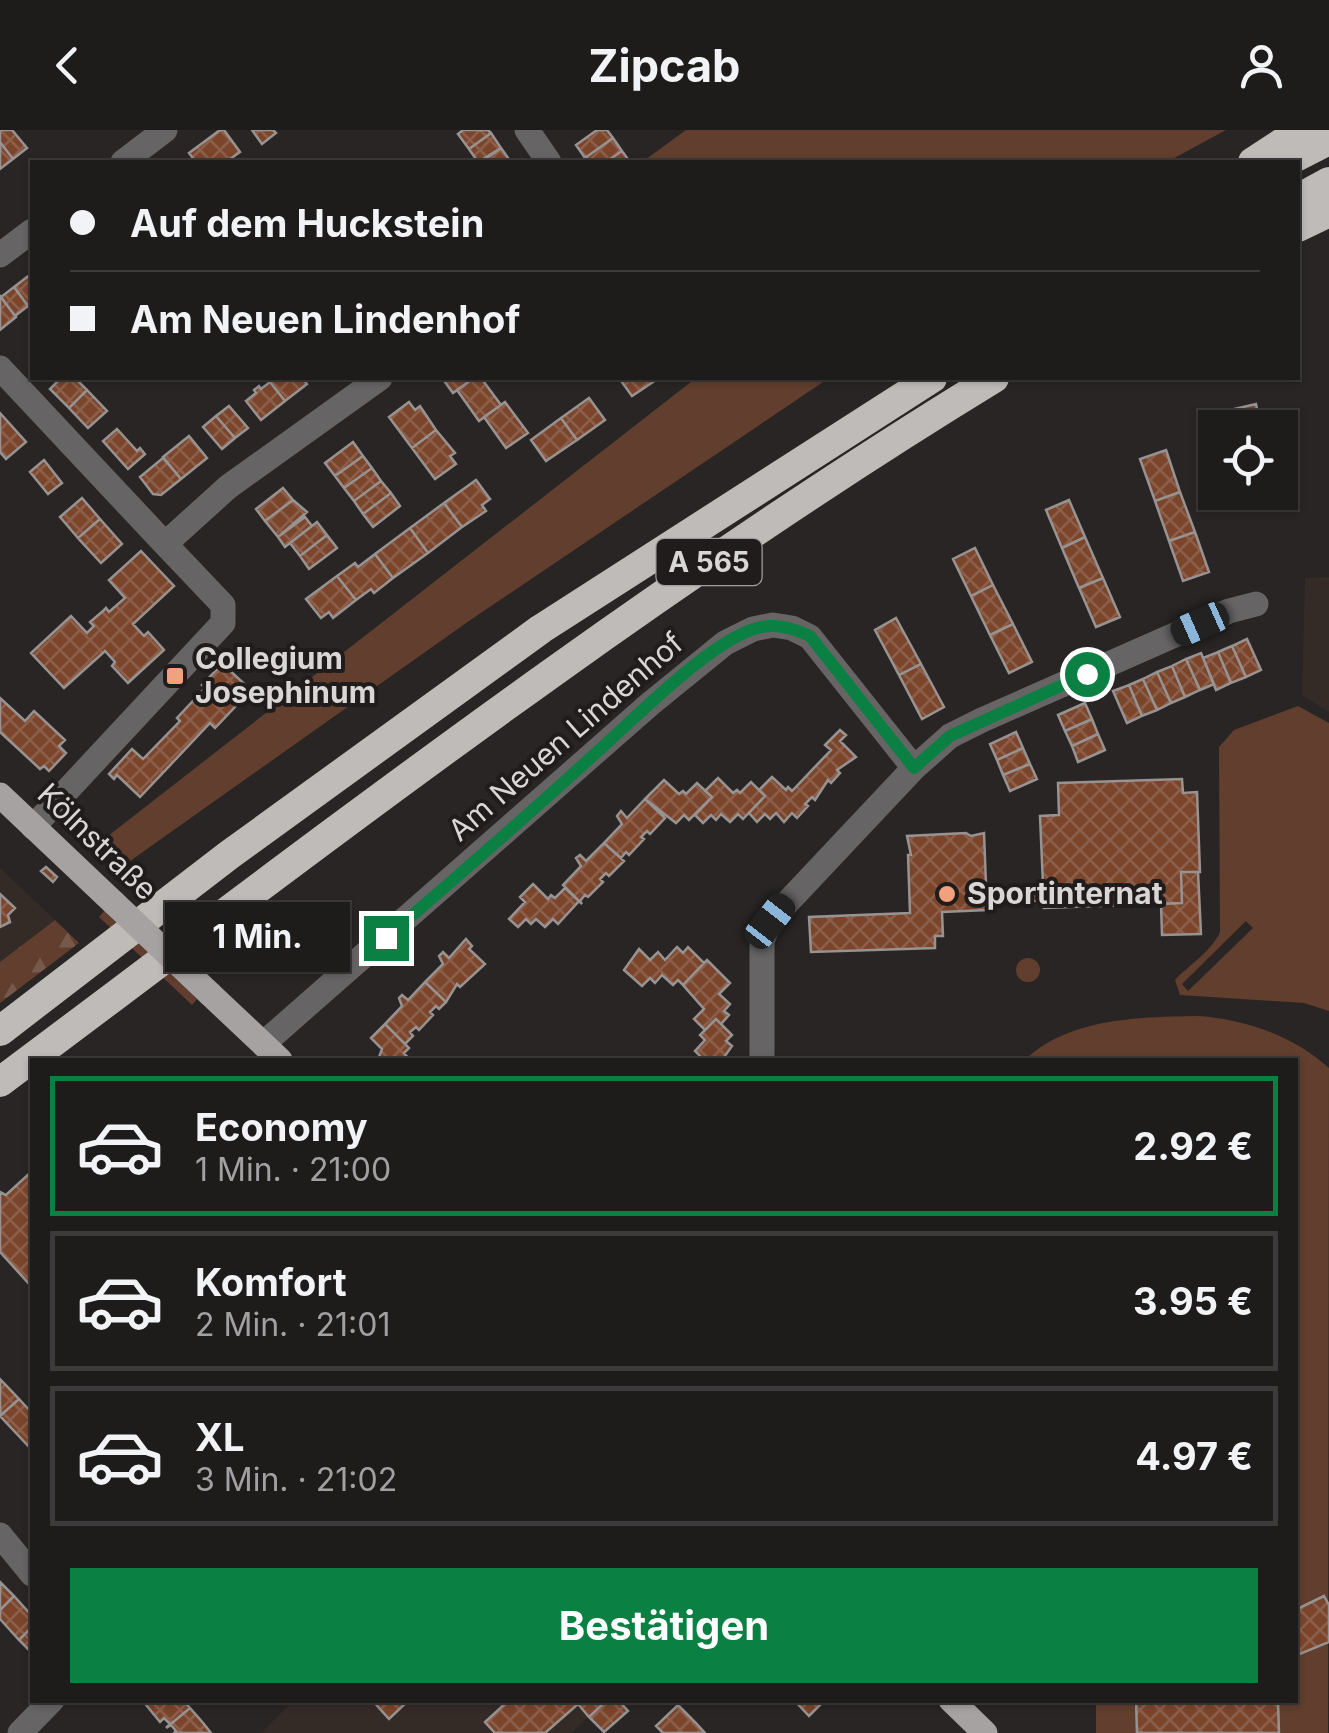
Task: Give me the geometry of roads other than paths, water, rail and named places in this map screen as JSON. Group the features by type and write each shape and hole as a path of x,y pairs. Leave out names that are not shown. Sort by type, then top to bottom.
{"highway":[{"path":"1256,160 1302,130"},
{"path":"1290,160 1329,140"},
{"path":"1300,198 1329,182"},
{"path":"1300,227 1329,212"},
{"name":"A 565","path":"0,1031 184,888 436,702 667,545 929,380"},
{"name":"A 565","path":"32,1058 431,758 608,631 831,481 991,380"},
{"path":"39,1058 76,1025"},
{"name":"A 565","path":"0,1082 30,1060"},
{"path":"0,1095 30,1067"}],"main road":[{"name":"Kölnstraße","path":"0,795 272,1052"},
{"path":"954,1703 985,1733"}],"street":[{"path":"125,160 165,130"},
{"path":"527,130 549,160"},
{"path":"0,255 30,232"},
{"path":"0,368 223,605 223,624 33,826"},
{"path":"165,544 228,487 377,380"},
{"path":"762,1058 762,941 770,921 914,768 950,736 982,720 1229,612 1256,604"},
{"name":"Am Neuen Lindenhof","path":"272,1052 650,704 725,642 753,629 774,625 810,636 914,768"},
{"path":"0,1534 30,1572"},
{"path":"20,1733 49,1703"}],"place":[{"name":"Collegium Josephinum","path":"175,676"},
{"name":"Sportinternat","path":"947,894"}]}
